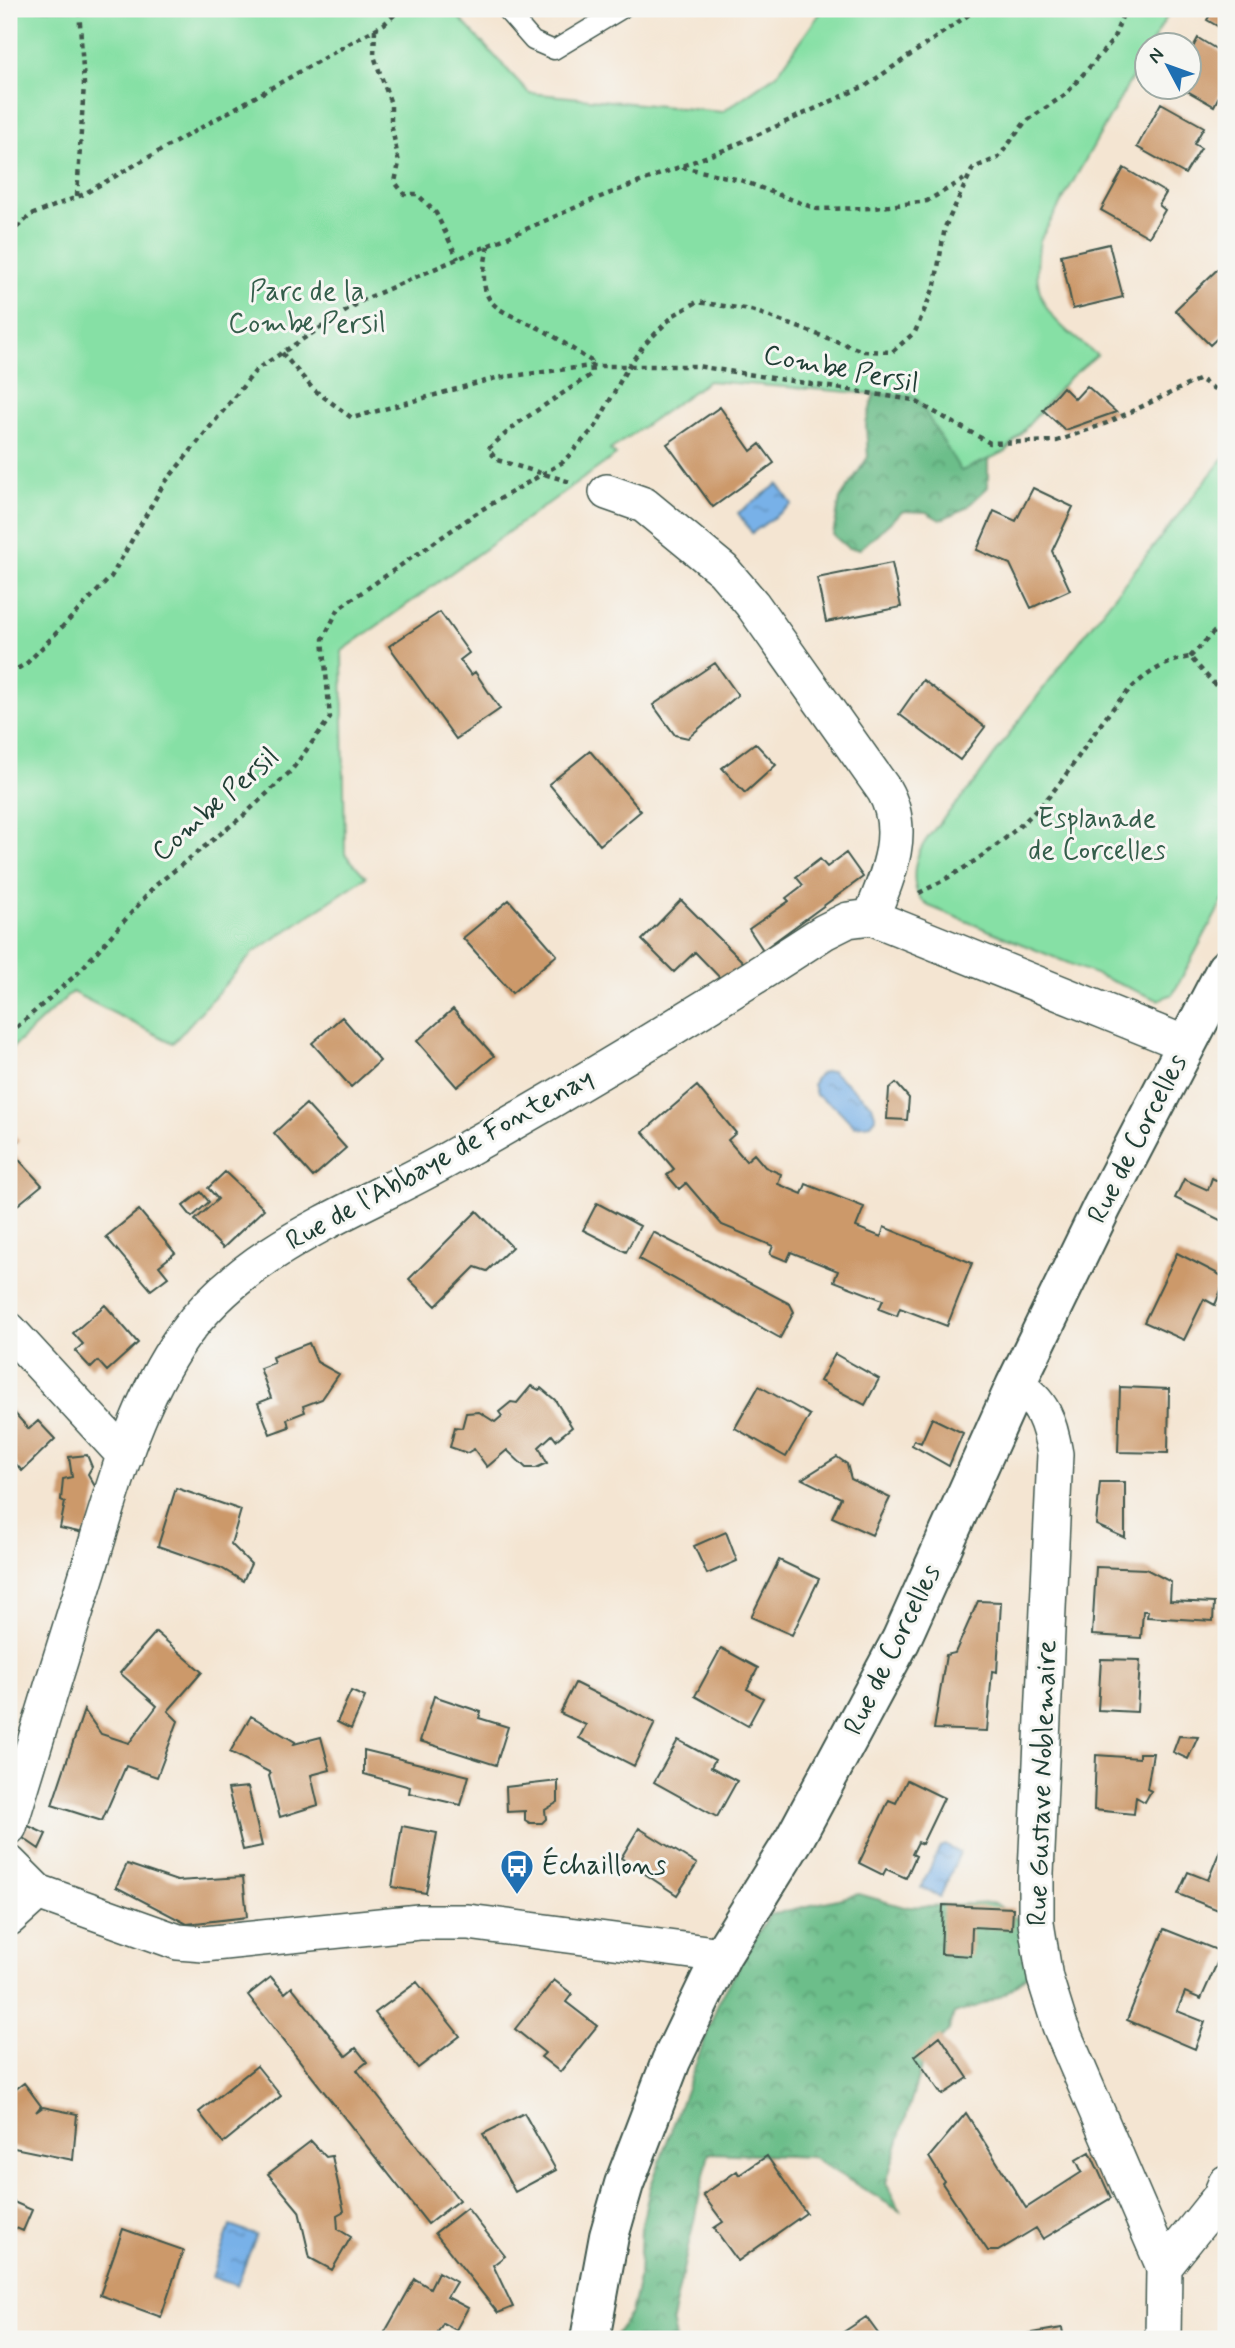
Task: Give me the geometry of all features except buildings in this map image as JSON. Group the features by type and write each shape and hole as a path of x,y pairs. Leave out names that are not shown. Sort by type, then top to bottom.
{"main road":[{"name":"Rue de Corcelles","path":"590,2339 609,2235 641,2132 671,2062 722,1955 795,1838 901,1640 1015,1387 1186,1044 1221,988"}],"street":[{"path":"607,492 644,505 723,570 752,604 884,790 897,828 883,888 871,917 1186,1044"},
{"name":"Rue de l'Abbaye de Fontenay","path":"9,1827 125,1456 162,1370 184,1334 232,1284 278,1249 312,1228 451,1158 672,1031 824,932 848,920 871,917"},
{"path":"9,1330 125,1456"},
{"name":"Rue Gustave Noblemaire","path":"1015,1387 1038,1403 1051,1428 1055,1454 1036,1923 1045,1978 1060,2026 1164,2267 1163,2339"},
{"path":"9,1863 38,1892 178,1942 204,1944 419,1922 468,1922 722,1955"},
{"path":"9,1918 38,1892"},
{"path":"1164,2267 1220,2197 1226,2183"}],"lane":[{"path":"505,9 533,41 554,50 622,9"}],"path":[{"path":"77,196 84,84 79,9"},
{"path":"9,234 32,215 77,196 375,28 401,9"},
{"path":"9,674 27,663 111,577 163,485 257,369 363,300 595,199 724,150 867,85 977,9"},
{"path":"680,167 740,180 817,209 874,208 927,201 969,177 973,168 998,158 1025,122 1066,94 1113,40 1125,9"},
{"path":"375,28 374,57 391,104 391,123 399,163 395,182 404,194 417,194 436,213 458,259"},
{"name":"Combe Persil","path":"9,1034 78,973 156,885 243,816 291,771 330,718 323,639 339,608 481,510 563,462 584,442 603,415 629,365 674,315 697,302 751,310 863,351 892,352 915,332 935,285 944,227 969,177"},
{"path":"488,246 481,275 488,299 507,316 545,331 591,361 592,374 518,423 488,449 497,460 607,492"},
{"name":"Combe Persil","path":"282,353 313,389 352,418 496,378 591,366 629,365 696,366 913,400 990,443 1057,441 1107,423 1200,379 1226,397"},
{"path":"871,917 941,882 1006,837 1044,802 1072,770 1136,681 1169,660 1190,657 1214,632 1226,628"},
{"path":"1190,657 1226,697"}],"green space":[{"name":"Parc de la Combe Persil","path":"9,9 451,9 529,93 722,112 777,74 823,9 1171,9 1158,32 1134,32 1134,74 1040,240 1038,280 1047,308 1055,320 1097,355 1067,380 1005,452 961,471 916,397 708,381 610,450 616,455 342,651 345,854 366,877 253,953 173,1043 72,992 9,1051"},
{"path":"874,394 917,397 961,471 988,459 988,487 966,508 940,520 926,512 903,511 860,549 848,548 833,535 840,499 868,457 866,424"},
{"name":"Esplanade de Corcelles","path":"1226,455 1226,895 1173,994 1158,1000 929,906 915,887 915,869 919,852 929,836 970,787 1068,656"},
{"path":"859,1894 904,1907 995,1903 1038,1934 1043,1955 1024,1978 1004,1994 954,2014 949,2030 924,2058 886,2183 900,2211 811,2157 709,2153 672,2320 676,2339 613,2339 631,2313 639,2279 641,2229 650,2188 720,1998 769,1915"}],"water":[{"path":"778,484 792,504 752,533 738,513"},
{"path":"832,1071 872,1105 876,1118 871,1124 854,1126 837,1108 816,1095 813,1084 816,1078 822,1073"},
{"path":"945,1845 960,1853 940,1897 921,1888 940,1847"},
{"path":"230,2226 256,2235 237,2286 212,2277"}],"place":[{"name":"Échaillons","path":"517,1896"}]}
